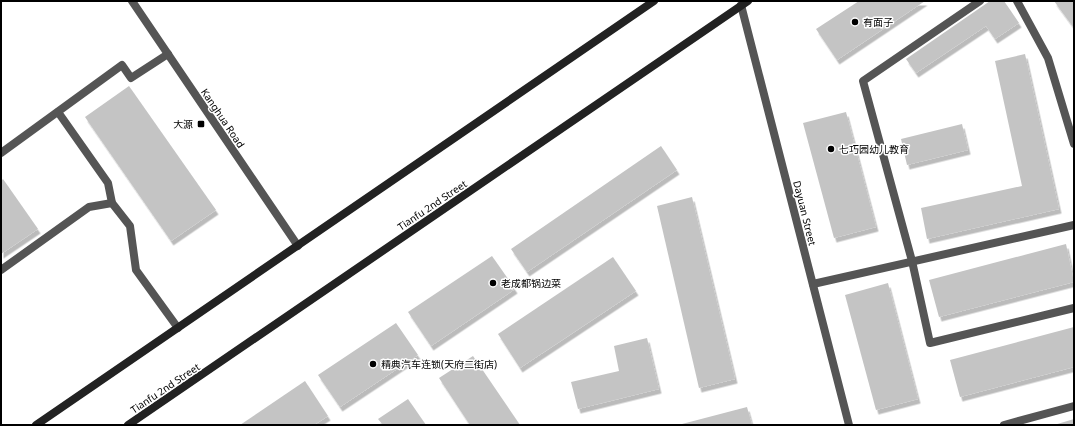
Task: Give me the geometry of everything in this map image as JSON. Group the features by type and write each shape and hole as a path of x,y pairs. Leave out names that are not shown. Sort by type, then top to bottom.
{"main road":[{"path":"36,425 654,1"},
{"name":"Tianfu 2nd Street","path":"128,425 745,3"}],"street":[{"name":"Kanghua Road","path":"132,1 298,246"},
{"path":"980,1 863,81 912,261 930,343 1074,308"},
{"path":"1017,1 1048,58 1074,144"},
{"name":"Dayuan Street","path":"745,3 813,284 849,425"},
{"path":"1,153 122,65 131,78 168,54"},
{"path":"58,112 108,183 112,202 130,226 136,270 178,328"},
{"path":"1,270 89,207 112,202"},
{"path":"813,284 1074,225"},
{"path":"1004,425 1074,406"}],"building":[{"path":"859,1 925,1 837,60 816,29"},
{"path":"990,1 1004,1 1019,23 995,39 986,26 916,73 906,59"},
{"path":"1054,1 1074,1 1074,28"},
{"path":"1025,54 1059,209 927,239 921,208 1022,186 995,61"},
{"path":"129,86 216,210 171,241 85,117"},
{"path":"846,112 876,227 834,238 803,123"},
{"path":"962,124 968,150 907,165 901,139"},
{"path":"661,146 677,170 527,272 511,249"},
{"path":"3,179 38,229 1,254 1,181"},
{"path":"692,197 735,379 699,388 657,206"},
{"path":"1066,244 1074,282 939,317 929,280"},
{"path":"492,256 515,289 431,346 408,312"},
{"path":"613,257 636,291 520,368 498,334"},
{"path":"888,283 918,399 876,410 845,295"},
{"path":"396,323 418,355 340,407 318,375"},
{"path":"1074,327 1074,367 960,397 950,360"},
{"path":"647,338 659,389 578,409 571,382 619,371 614,346"},
{"path":"473,356 520,425 470,425 439,378"},
{"path":"305,381 328,416 314,425 240,425"},
{"path":"408,399 426,425 383,425 378,419"},
{"path":"747,407 752,425 682,425 682,424"},
{"path":"1074,419 1074,425 1054,425"}],"place":[{"name":"有面子","path":"855,22"},
{"name":"大源","path":"201,124"},
{"name":"七巧园幼儿教育","path":"831,149"},
{"name":"老成都锅边菜","path":"493,283"},
{"name":"精典汽车连锁(天府二街店)","path":"373,364"}]}
